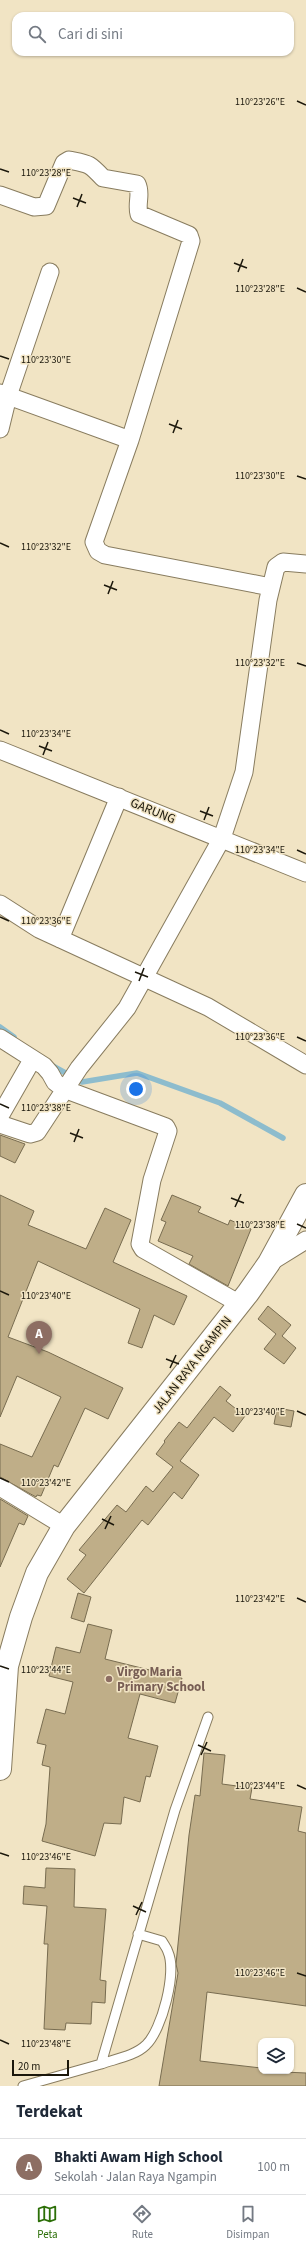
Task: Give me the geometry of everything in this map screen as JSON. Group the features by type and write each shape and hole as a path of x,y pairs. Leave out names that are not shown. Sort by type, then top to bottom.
{"main road":[{"name":"JALAN RAYA NGAMPIN","path":"0,1768 3,1665 37,1573 64,1526 240,1304 269,1263 306,1195"}],"street":[{"path":"0,195 34,207 46,206 64,163 69,160 89,164 96,168 103,178 136,184 140,191 137,208 139,214 189,235 191,241 130,440 94,542 98,551 105,555 271,587"},
{"path":"0,429 4,394 50,272"},
{"path":"4,394 130,440"},
{"path":"0,1124 30,1134 37,1132 79,1068 127,1008 175,919 222,838 244,772 271,587 276,567 284,562 306,564"},
{"name":"GARUNG","path":"0,750 306,873"},
{"path":"60,939 119,797"},
{"path":"0,904 39,929 185,994 240,1024 306,1065"},
{"path":"0,1038 32,1060 44,1066 55,1082 64,1089 166,1128 168,1131 152,1180 140,1244 143,1249 240,1304"},
{"path":"0,1116 32,1060"},
{"path":"269,1263 306,1240"},
{"path":"0,1487 64,1526"}],"lane":[{"path":"101,2064 175,1810 208,1717"},
{"path":"23,2086 130,2055 146,2045 155,2031 166,2001 170,1983 169,1952 162,1941 138,1934"}],"building":[{"path":"0,1135 25,1144 15,1163 0,1156"},
{"path":"0,1195 34,1211 28,1225 86,1249 105,1208 131,1220 113,1262 187,1296 174,1325 154,1315 142,1348 128,1343 140,1309 38,1261 8,1337 48,1352 123,1388 108,1419 85,1408 58,1467 54,1465 41,1496 37,1495 36,1497 0,1477 0,1444 32,1457 61,1397 17,1376 0,1417"},
{"path":"172,1195 201,1207 198,1212 228,1225 230,1220 251,1229 228,1286 189,1264 193,1256 158,1241 166,1222 161,1220"},
{"path":"268,1306 291,1325 282,1336 296,1348 284,1364 264,1349 276,1334 258,1319"},
{"path":"220,1386 231,1395 226,1401 245,1416 233,1432 214,1417 180,1461 199,1475 182,1499 174,1492 148,1525 142,1520 84,1593 67,1579 86,1555 79,1550 117,1505 126,1512 146,1486 153,1492 173,1467 156,1454 165,1442 164,1441 179,1422 187,1428"},
{"path":"277,1408 294,1411 291,1427 274,1424"},
{"path":"0,1499 28,1516 24,1525 19,1523 0,1567"},
{"path":"78,1593 91,1597 84,1622 71,1618"},
{"path":"88,1624 112,1630 105,1659 182,1678 175,1703 140,1694 128,1738 158,1746 150,1777 146,1776 140,1802 124,1797 121,1824 104,1823 95,1856 42,1841 46,1824 50,1767 42,1765 46,1745 37,1743 46,1709 65,1714 73,1682 49,1676 56,1647 80,1653"},
{"path":"204,1753 225,1755 222,1784 252,1788 250,1799 302,1807 298,1831 306,1833 306,2006 207,1992 200,2061 258,2068 258,2074 306,2073 306,2086 159,2086 178,1973 176,1964 189,1835 195,1795 200,1796"},
{"path":"46,1868 75,1869 74,1907 106,1909 100,1980 106,1981 105,2003 92,2002 91,2024 66,2023 65,2030 44,2029 48,1944 44,1944 47,1906 23,1904 24,1886 45,1888"}],"waterway":[{"path":"0,1027 14,1037"},
{"path":"51,1065 82,1082 137,1073 220,1103 283,1138"}],"place":[{"name":"Bhakti Awam High School","path":"39,1354"},
{"name":"Virgo Maria Primary School","path":"109,1679"}]}
